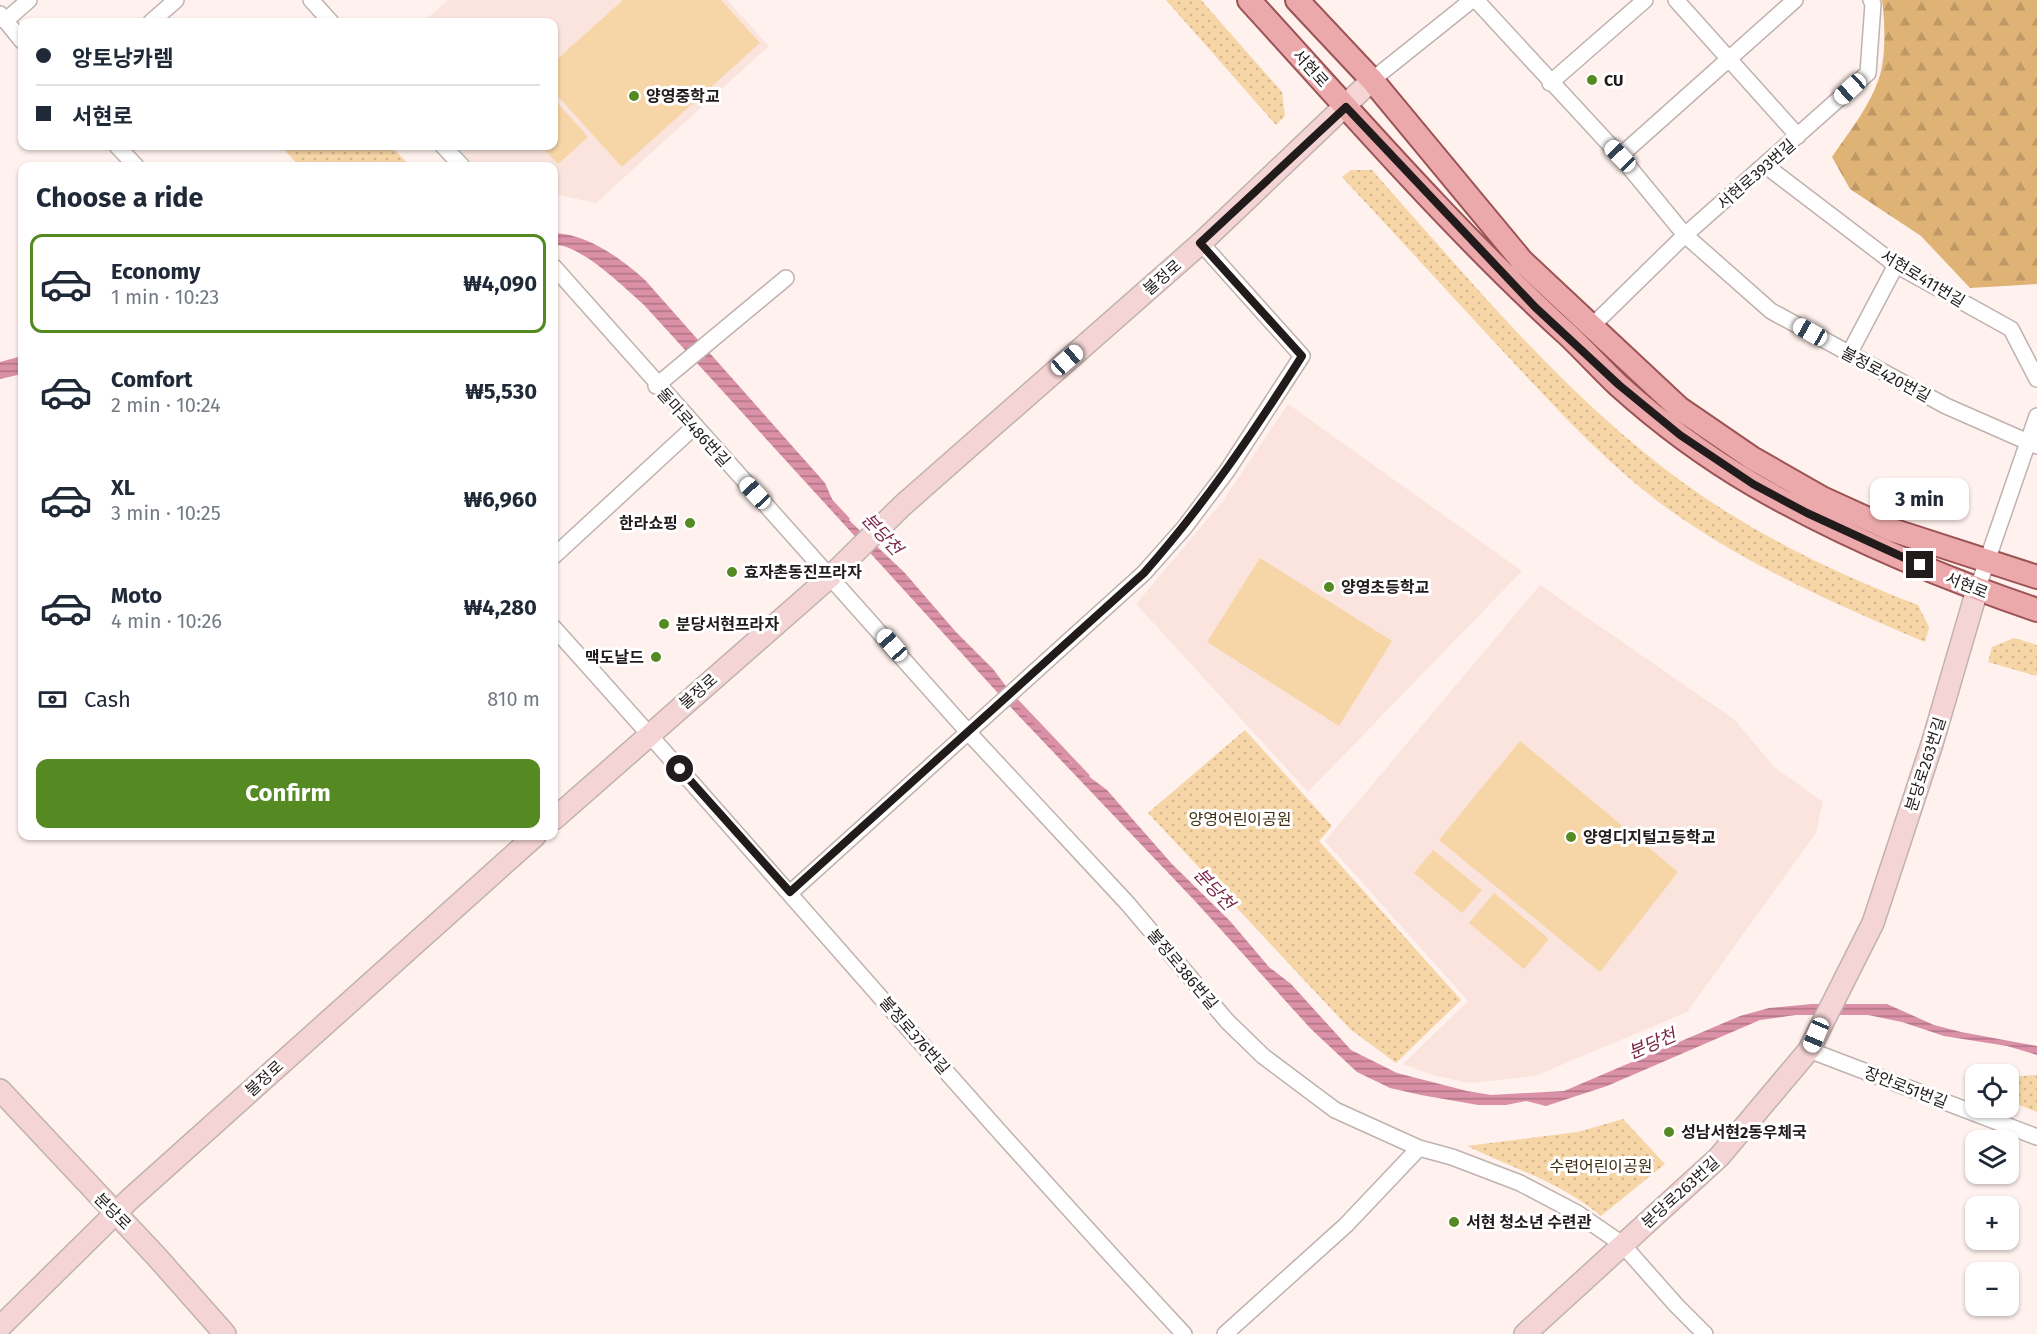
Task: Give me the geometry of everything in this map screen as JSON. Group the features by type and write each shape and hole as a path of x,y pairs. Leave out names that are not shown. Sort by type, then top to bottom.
{"main road":[{"name":"서현로","path":"1249,0 1346,107 1535,307 1619,385 1680,435 1753,484 1798,508 1977,590 2037,610"},
{"name":"서현로","path":"1297,0 1372,80 1522,261 1679,408 1752,458 1822,498 1893,530 2037,577"},
{"name":"불정로","path":"558,815 837,570 903,505 1200,243 1372,80"},
{"name":"분당로263번길","path":"1525,1334 1719,1157 1813,1042 1852,969 1873,923 1916,793 1977,590"},
{"name":"불정로","path":"0,1327 129,1200 531,840"},
{"name":"분당로","path":"0,1090 225,1334"}],"street":[{"path":"18,35 3,18 29,0"},
{"path":"155,18 176,0"},
{"path":"311,0 327,18"},
{"name":"불정로","path":"1372,80 1474,0"},
{"name":"불정로420번길","path":"1474,0 1620,156 1685,235 1771,311 1946,406 2032,445"},
{"path":"1550,83 1645,0"},
{"path":"1676,0 1798,136"},
{"path":"1620,156 1795,0"},
{"name":"서현로393번길","path":"1591,327 1685,235 1766,166 1868,73 1873,3 1871,0"},
{"path":"121,150 132,162"},
{"path":"447,150 458,162"},
{"name":"서현로411번길","path":"1766,166 1896,265 2011,329 2037,379"},
{"path":"790,892 1131,586 1184,528 1227,471 1302,356 1200,243"},
{"path":"1849,354 1896,265"},
{"name":"돌마로486번길","path":"558,272 694,427 837,570"},
{"path":"658,384 725,326 786,278"},
{"path":"1977,590 2032,445 2037,416"},
{"path":"558,552 694,427"},
{"name":"불정로386번길","path":"837,570 1227,1021 1263,1056 1335,1110 1419,1149 1452,1157 1531,1188 1577,1213 1622,1244 1705,1334"},
{"name":"불정로376번길","path":"558,632 790,892 1044,1184 1184,1334"},
{"name":"장안로51번길","path":"1813,1042 2037,1137"},
{"path":"1225,1334 1346,1225 1419,1149"}],"shaded area":[{"name":"양영중학교","path":"448,0 727,0 769,46 596,203 558,195 558,162 471,162 460,150 558,150 558,18 428,18"},
{"path":"558,233 579,238 603,249 645,280 825,483 836,508 904,572 956,632 993,669 1024,710 1071,763 1107,790 1172,864 1230,921 1269,967 1291,984 1351,1050 1397,1073 1467,1091 1491,1095 1564,1091 1740,1016 1769,1008 1812,1004 1887,1004 1934,1025 2037,1046 2037,1055 2007,1046 1944,1036 1902,1022 1868,1015 1796,1015 1760,1020 1607,1086 1546,1106 1526,1101 1506,1105 1478,1105 1421,1095 1390,1088 1357,1072 1311,1029 1194,900 1017,714 644,305 614,278 576,251 558,245"},
{"path":"18,357 18,375 0,379 0,362"},
{"name":"양영초등학교","path":"1288,404 1522,571 1308,792 1136,604 1222,502"},
{"name":"양영디지털고등학교","path":"1540,585 1735,720 1774,767 1823,802 1816,833 1687,1012 1535,1076 1470,1083 1432,1075 1403,1064 1468,1001 1325,841"}],"green space":[{"name":"양영중학교","path":"623,0 721,0 760,43 622,167 558,96 558,58"},
{"path":"1166,0 1201,0 1282,92 1285,116 1276,125"},
{"path":"1882,0 2037,0 2037,284 1970,288 1921,236 1850,189 1832,157 1865,108 1880,75 1884,38"},
{"path":"558,103 588,137 558,164 545,150 558,150"},
{"path":"285,150 395,150 406,162 295,162"},
{"path":"1351,170 1372,170 1520,336 1599,414 1641,450 1712,503 1769,537 1827,567 1918,605 1929,627 1925,642 1856,613 1755,563 1691,524 1638,486 1557,409 1342,177"},
{"path":"1260,558 1392,641 1339,726 1207,642"},
{"path":"2014,638 2037,645 2037,676 1988,662 1992,647"},
{"name":"양영어린이공원","path":"1245,730 1332,826 1319,841 1461,1000 1396,1063 1350,1029 1148,813"},
{"path":"1520,741 1678,872 1600,972 1439,840"},
{"path":"1433,850 1482,890 1462,913 1414,873"},
{"path":"1494,893 1549,939 1524,969 1469,923"},
{"path":"2037,1075 2037,1112 2019,1105 2019,1076"},
{"name":"수련어린이공원","path":"1623,1119 1665,1164 1601,1216 1586,1204 1553,1185 1467,1146 1578,1132"}],"waterway":[{"name":"분당천","path":"831,502 847,519"},
{"name":"분당천","path":"1017,702 1087,776"}],"place":[{"name":"CU","path":"1592,80"},
{"name":"양영중학교","path":"634,96"},
{"name":"한라쇼핑","path":"690,523"},
{"name":"효자촌동진프라자","path":"732,572"},
{"name":"양영초등학교","path":"1329,587"},
{"name":"분당서현프라자","path":"664,624"},
{"name":"맥도날드","path":"656,657"},
{"name":"양영디지털고등학교","path":"1571,837"},
{"name":"성남서현2동우체국","path":"1669,1132"},
{"name":"서현 청소년 수련관","path":"1454,1222"}],"route":[{"path":"680,769 790,892 1125,592 1184,528 1205,501 1277,397 1302,356 1200,243 1346,107 1438,207 1535,307 1619,385 1680,435 1753,484 1807,513 1920,565"}]}
